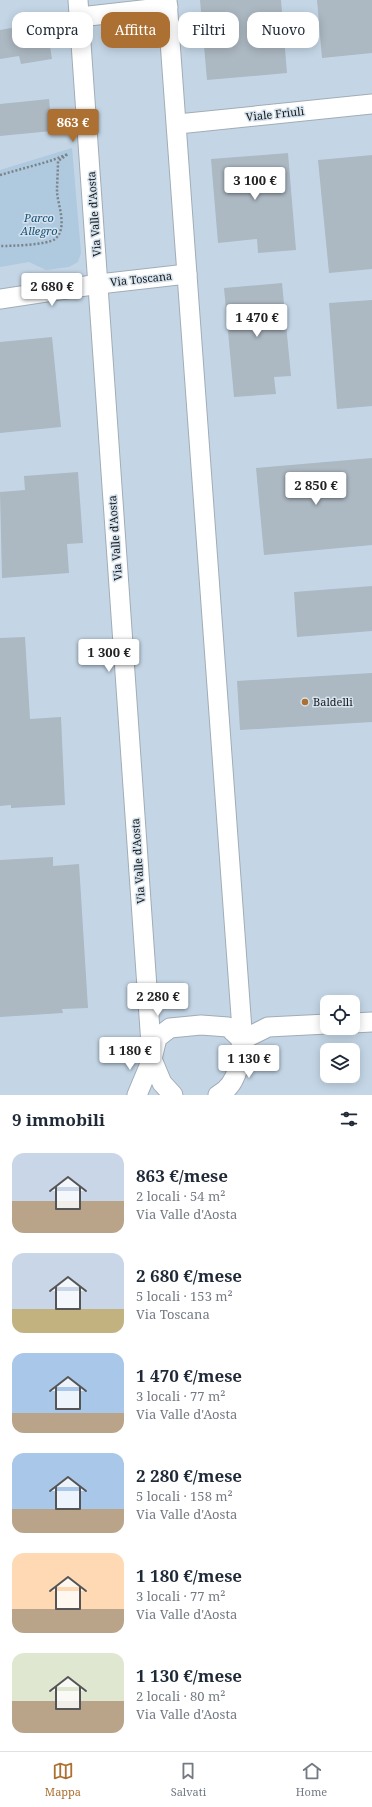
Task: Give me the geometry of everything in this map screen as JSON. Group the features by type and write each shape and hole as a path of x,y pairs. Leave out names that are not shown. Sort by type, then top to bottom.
{"street":[{"name":"Via Valle d'Aosta","path":"173,1095 162,1083 152,1059 79,8 168,4 178,124 242,1040 241,1061 224,1094"},
{"name":"Viale Friuli","path":"178,124 372,104"},
{"name":"Via Toscana","path":"0,299 99,284 188,274"},
{"path":"360,1023 372,1022"},
{"path":"242,1040 268,1027 320,1024"},
{"name":"Via Valle d'Aosta","path":"137,1095 152,1059 158,1038 170,1028 201,1025 228,1027 242,1040"}],"path":[{"path":"0,175 50,161 68,154 58,161 57,192 61,212 61,231 54,239 32,244 0,246"}],"shaded area":[{"path":"0,0 372,0 372,1095 0,1095"}],"green space":[{"name":"Parco Allegro","path":"72,148 81,253 78,262 69,267 46,270 29,262 0,267 0,170"}],"building":[{"path":"200,0 281,0 282,12 247,12 247,48 285,48 287,73 207,80 204,48 239,48 239,12 201,12"},
{"path":"317,0 372,0 372,53 322,58"},
{"path":"12,28 12,48 50,48 52,59 21,64 19,56 0,59 0,30"},
{"path":"49,99 52,131 0,136 0,104"},
{"path":"288,153 296,250 258,253 257,239 218,243 211,159"},
{"path":"372,155 372,269 329,273 318,160"},
{"path":"282,283 291,376 274,377 276,394 234,397 224,288"},
{"path":"372,300 372,406 337,409 329,303"},
{"path":"52,337 61,427 0,433 0,342"},
{"path":"372,458 372,545 264,555 256,468"},
{"path":"78,472 83,543 67,544 69,573 2,578 0,492 25,490 24,476"},
{"path":"372,586 372,631 297,637 294,592"},
{"path":"25,637 30,719 61,717 65,805 11,808 11,805 0,806 0,638"},
{"name":"Baldelli","path":"372,673 372,722 240,730 237,681"},
{"path":"53,857 53,866 79,864 88,1008 62,1009 63,1013 0,1017 0,860"}],"place":[{"name":"Baldelli","path":"305,702"}]}
